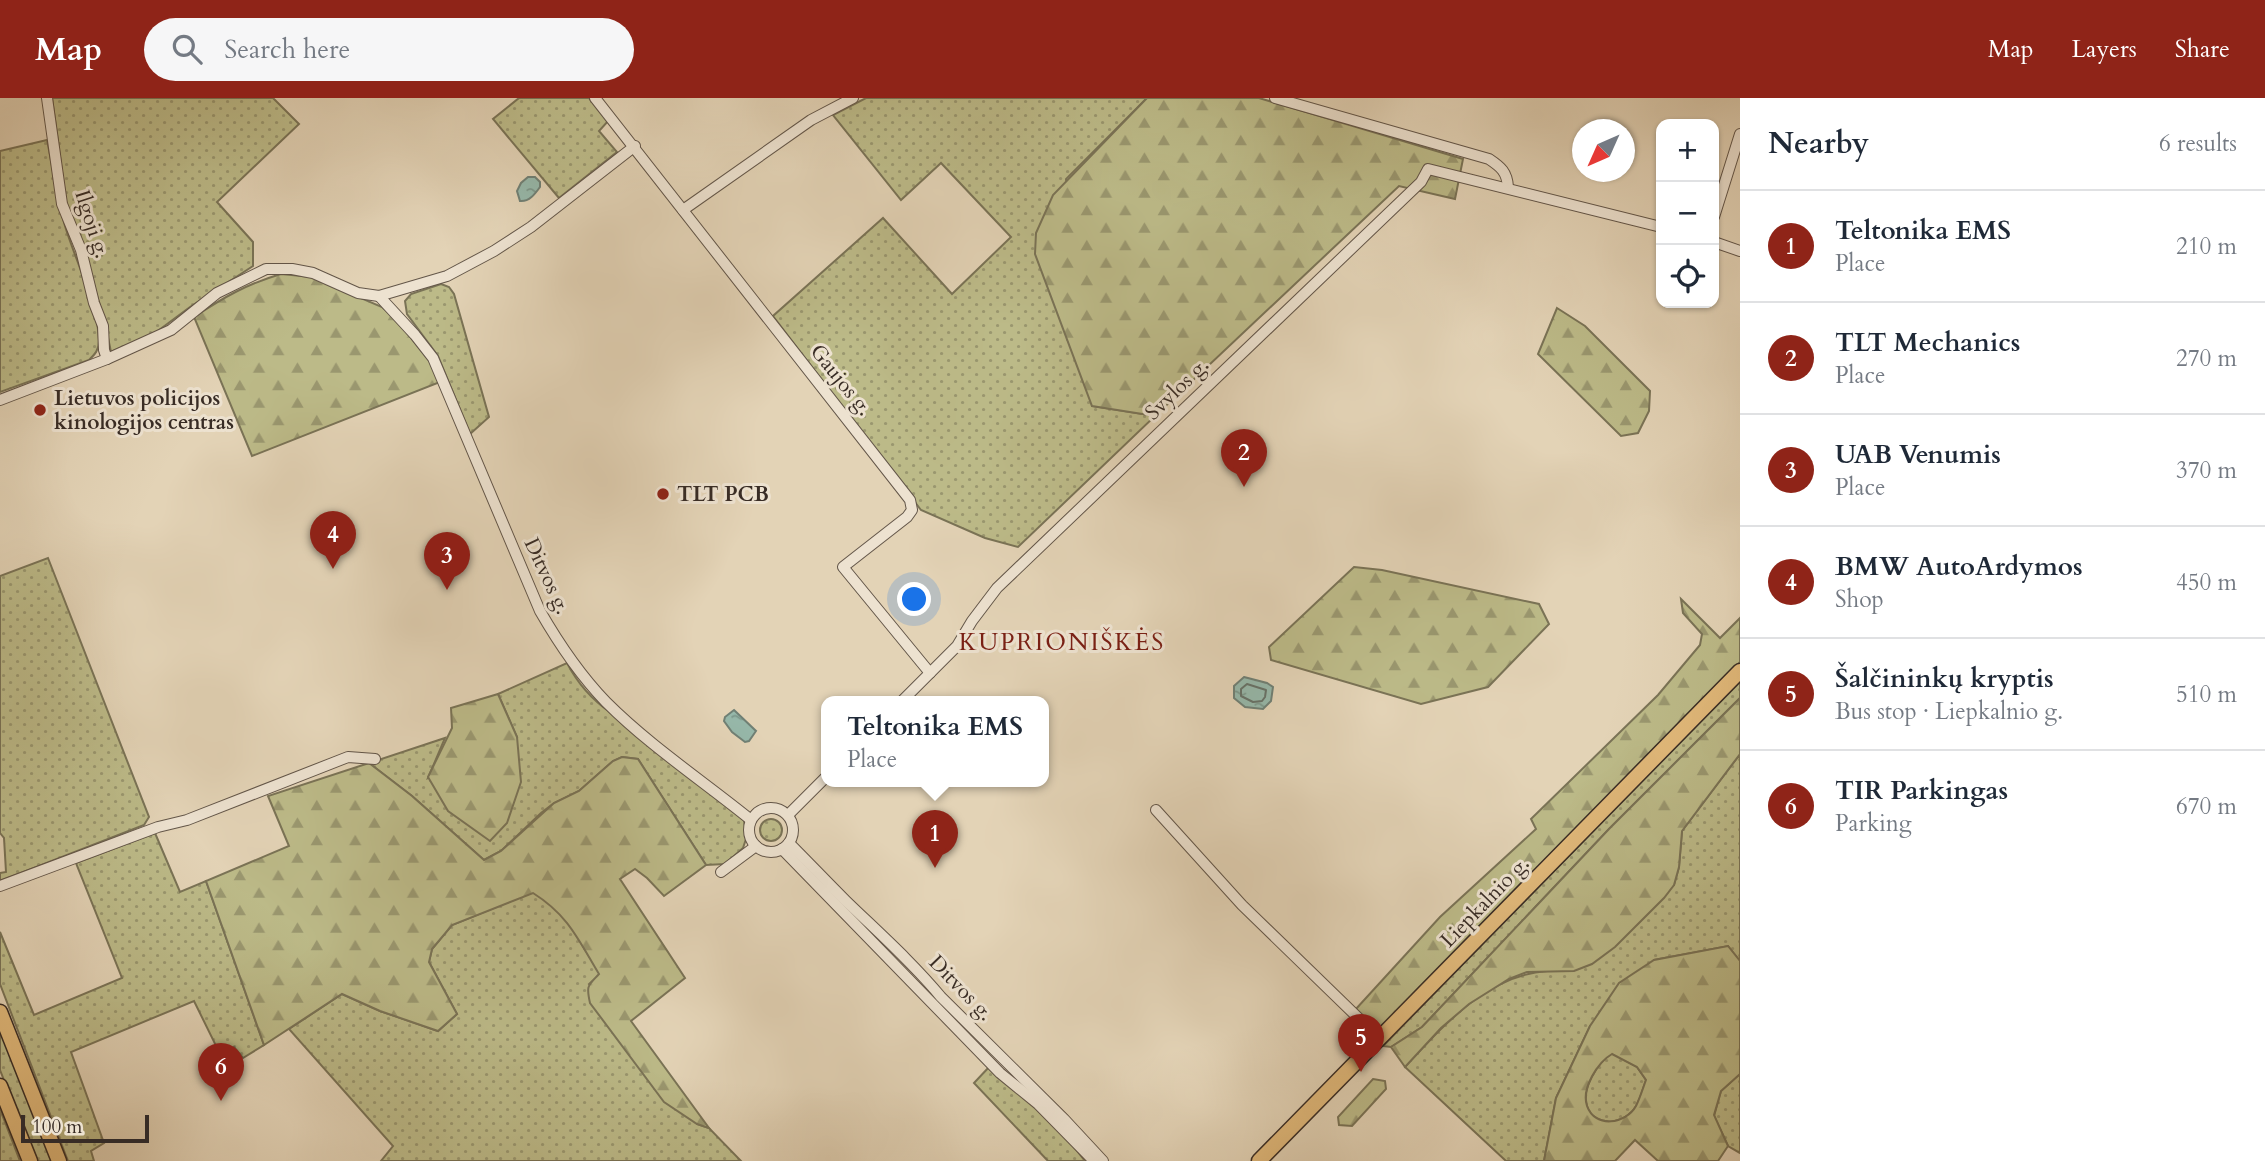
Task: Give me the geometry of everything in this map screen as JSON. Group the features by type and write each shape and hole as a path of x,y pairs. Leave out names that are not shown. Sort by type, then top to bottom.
{"highway":[{"name":"Liepkalnio g.","path":"1259,1161 1740,671"},
{"path":"0,1012 59,1161"},
{"path":"0,1086 30,1161"}],"street":[{"name":"Ilgoji g.","path":"47,98 62,205 81,250 103,327 107,359"},
{"name":"Gaujos g.","path":"595,98 910,500 912,510 907,517 843,567 930,673"},
{"path":"683,210 811,121 853,98"},
{"path":"1275,98 1489,159 1501,167 1507,176 1508,187 1656,226"},
{"path":"1719,201 1740,134"},
{"path":"0,400 107,359 171,330 218,293 266,269 292,269 313,273 358,293 379,296 447,276 531,227 635,146"},
{"name":"Svylos g.","path":"907,696 957,646 972,621 998,588 1421,181 1428,169 1508,187"},
{"path":"1719,244 1740,251"},
{"name":"Ditvos g.","path":"379,296 433,358 540,611 562,648 606,701 630,724 751,820"},
{"path":"0,886 158,827 187,820 348,757 375,759"},
{"path":"788,815 821,782"},
{"path":"768,808 782,810 788,815 793,829 786,846 770,852 756,846 749,834 751,820 755,814 768,808"},
{"path":"1156,810 1242,905 1380,1039"},
{"path":"721,872 756,846"},
{"name":"Ditvos g.","path":"786,846 868,920 927,980 937,1001 1065,1119 1103,1161"},
{"path":"937,1001 999,1073 1038,1104 1094,1161"}],"green space":[{"path":"52,98 273,98 299,124 217,202 253,242 253,266 155,333 111,352 80,238 67,208"},
{"path":"519,98 589,98 609,120 599,131 617,152 559,198 493,119"},
{"path":"866,98 1147,98 1066,179 1092,406 1155,416 1018,547 985,538 921,510 773,316 883,218 952,294 1011,237 941,163 901,200 833,115"},
{"path":"1147,98 1259,98 1463,159 1455,199 1399,186 1155,416 1092,406 1035,254 1036,233 1053,195"},
{"path":"47,140 62,216 91,299 99,344 89,360 0,392 0,151"},
{"path":"281,274 312,277 382,307 396,319 429,360 440,382 252,456 194,317 236,292"},
{"path":"441,284 449,287 454,294 489,417 470,434 438,356 407,314 405,301 411,294"},
{"path":"1557,308 1585,326 1650,391 1649,411 1638,433 1621,436 1538,354"},
{"path":"48,558 149,817 144,825 0,881 0,873 6,872 4,838 0,833 0,576"},
{"path":"1354,567 1382,570 1539,604 1549,624 1488,687 1421,704 1271,660 1269,647"},
{"path":"1681,599 1720,638 1740,618 1740,662 1384,1026 1368,1023 1355,1010 1440,917 1536,829 1531,819 1658,695 1700,645 1702,634 1683,613"},
{"path":"567,663 580,684 597,702 744,820 746,839 743,848 725,864 706,865 638,759 622,757 613,761 579,791 554,803 541,813 501,851 484,860 412,796 369,763 445,738 428,778 517,737 498,694"},
{"path":"1740,680 1740,698 1609,829 1422,1027 1391,1047 1383,1046"},
{"path":"498,694 517,737 521,782 507,823 490,841 448,811 428,777 452,728 451,708"},
{"path":"1740,698 1740,754 1682,831 1679,867 1674,885 1664,898 1615,947 1592,964 1574,971 1527,972 1509,979 1469,1004 1441,1028 1405,1067 1391,1047 1422,1027 1609,829"},
{"path":"1740,754 1740,961 1728,946 1654,960 1590,1026 1556,1098 1544,1161 1506,1161 1405,1067 1451,1020 1486,992 1525,975 1547,971 1674,885 1679,867 1682,831"},
{"path":"622,757 638,759 706,865 664,896 635,869 620,879 685,978 631,1021 709,1128 697,1124 664,1102 590,1003 589,986 599,974 578,939 564,919 533,893 452,925 432,949 429,962 457,1014 438,1031 380,1011 342,994 264,1045 206,881 289,846 268,796 369,763 412,796 484,860 501,851 554,803 579,791 613,761"},
{"path":"771,819 779,822 782,830 779,838 771,841 763,838 760,830 763,822"},
{"path":"155,833 180,892 206,881 264,1045 243,1058 234,1047 220,1054 194,1001 71,1052 104,1143 91,1151 94,1161 68,1161 0,984 0,932 34,1015 122,978 76,863"},
{"path":"533,892 552,904 565,917 600,974 589,984 697,1124 709,1128 741,1161 381,1161 393,1146 289,1029 342,994 380,1011 438,1031 457,1014 429,962 432,949 452,925"},
{"path":"1728,946 1740,961 1740,1074 1721,1091 1714,1115 1728,1146 1718,1161 1658,1161 1635,1140 1615,1161 1544,1161 1556,1098 1590,1026 1619,983 1654,960","holes":["1612,1054 1637,1067 1646,1080 1631,1112 1611,1121 1603,1121 1591,1113 1587,1106 1586,1091 1601,1063"]},
{"path":"0,1025 54,1161 36,1161 0,1070"},
{"path":"1612,1053 1637,1067 1646,1080 1639,1100 1631,1112 1618,1120 1603,1121 1591,1113 1587,1106 1586,1092 1596,1069"},
{"path":"990,1066 1060,1129 1085,1161 1048,1161 974,1083"},
{"path":"1740,1074 1740,1153 1728,1146 1714,1116 1721,1091"},
{"path":"1373,1079 1385,1081 1386,1089 1352,1126 1339,1125 1338,1117"},
{"path":"0,1110 3,1117 20,1161 0,1161"}],"water":[{"path":"528,177 535,177 540,182 540,187 529,199 520,201 517,191"},
{"path":"1244,677 1273,687 1271,701 1263,709 1245,707 1234,698 1234,686"},
{"path":"734,710 756,731 749,741 745,742 732,732 724,721"}],"place":[{"name":"Lietuvos policijos kinologijos centras","path":"40,410"},
{"name":"TLT Mechanics","path":"1244,487"},
{"name":"TLT PCB","path":"663,494"},
{"name":"BMW AutoArdymos","path":"333,569"},
{"name":"UAB Venumis","path":"447,590"},
{"name":"Teltonika EMS","path":"935,868"},
{"name":"Šalčininkų kryptis","path":"1361,1072"},
{"name":"TIR Parkingas","path":"221,1101"}],"district":[{"name":"KUPRIONIŠKĖS","path":"1062,642"}]}
